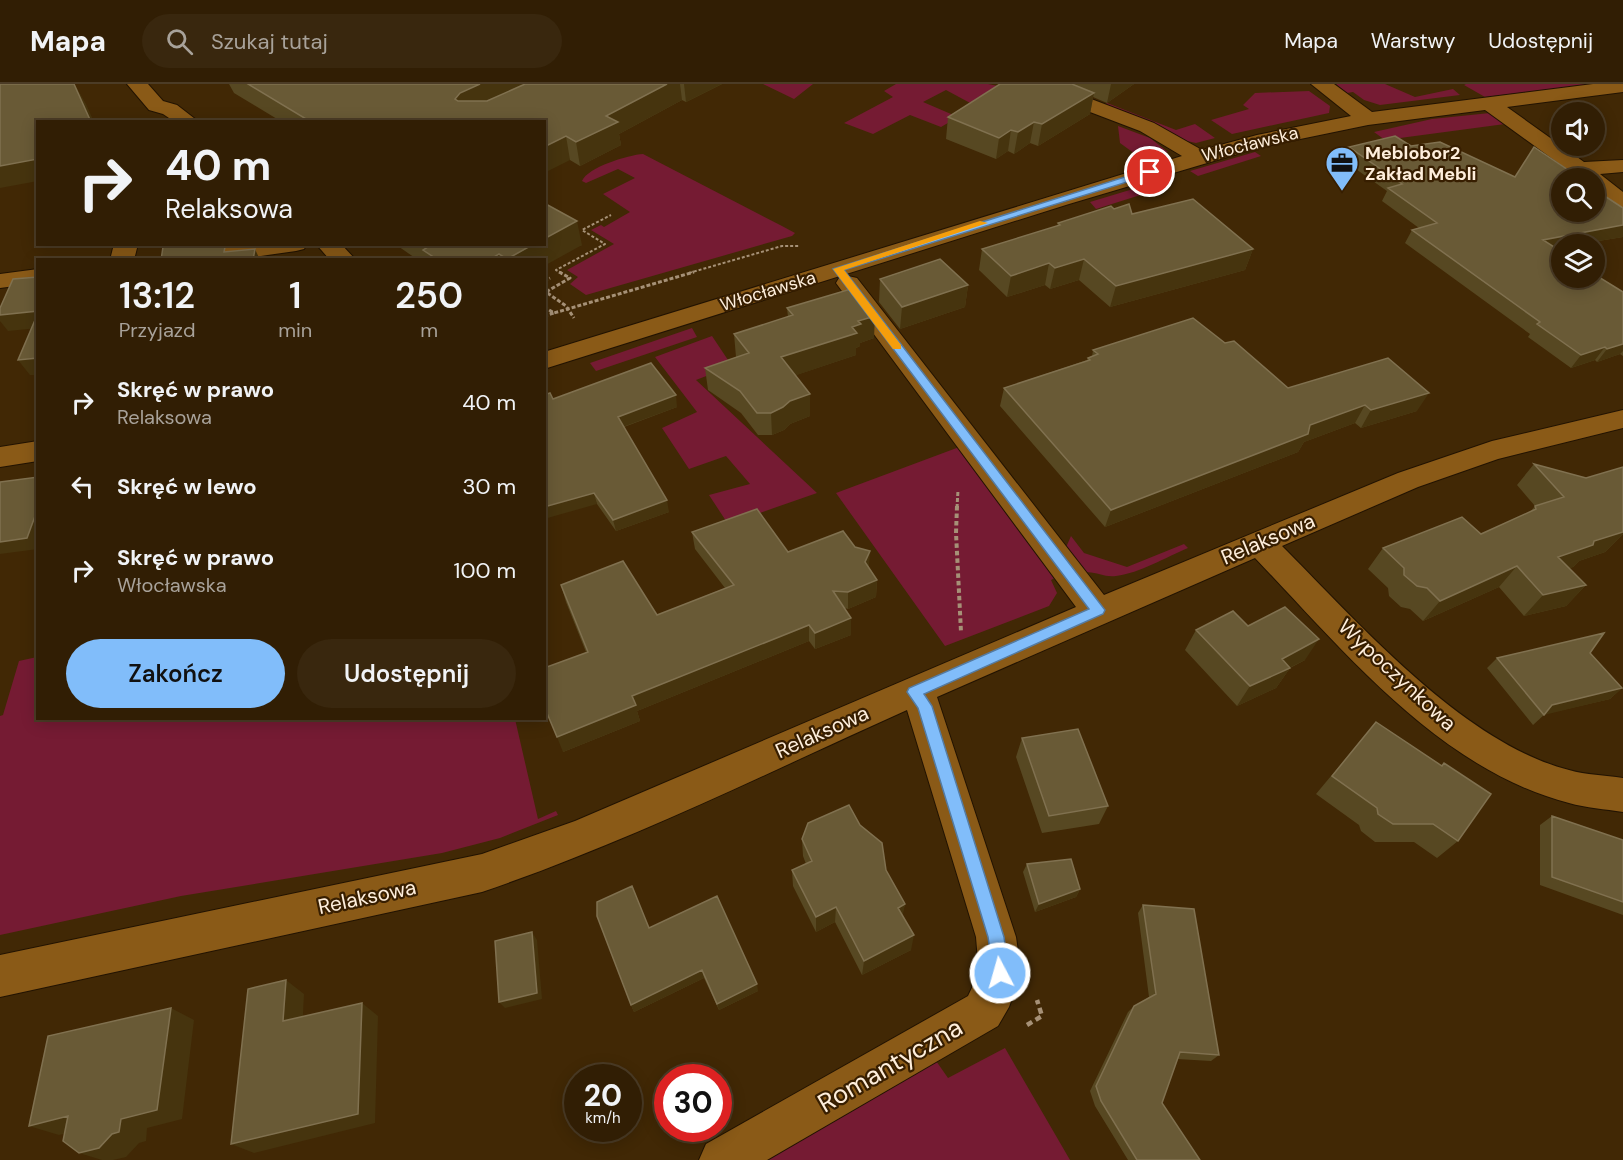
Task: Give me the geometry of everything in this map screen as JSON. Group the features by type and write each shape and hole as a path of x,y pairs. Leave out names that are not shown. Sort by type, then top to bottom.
{"street":[{"path":"137,84 154,114 170,109 186,120"},
{"path":"1034,84 1147,127 1198,157"},
{"path":"1321,84 1368,119"},
{"name":"Włocławska","path":"546,360 1198,157 1280,135 1368,119 1487,102 1623,86"},
{"path":"1487,102 1577,168"},
{"path":"1605,171 1623,166"},
{"path":"1605,189 1623,202"},
{"path":"188,258 281,246"},
{"path":"329,246 342,258"},
{"path":"838,269 1098,610"},
{"path":"0,281 36,276"},
{"name":"Relaksowa","path":"0,976 482,873 507,865 621,821 1098,610 1408,480 1540,438 1623,419"},
{"path":"0,457 36,451"},
{"name":"Wypoczynkowa","path":"1260,543 1396,680 1462,736 1520,769 1556,783 1594,794 1623,795"},
{"name":"Romantyczna","path":"722,1160 983,1011 994,992 1000,973 996,937 924,706 914,692"}],"path":[{"path":"546,291 570,278 556,270 605,244 582,230 611,215"},
{"path":"546,280 550,278"},
{"path":"546,293 569,309 579,326"},
{"path":"546,309 554,313"},
{"path":"546,315 569,309"},
{"path":"961,637 956,533 957,472 971,444"}],"shaded area":[{"path":"763,84 813,84 794,99"},
{"path":"896,84 988,84 1003,87 972,104 946,90 923,102 958,117 941,127 910,115 873,134 844,123 893,97 884,91"},
{"path":"1336,84 1385,84 1415,97 1453,89 1460,95 1380,105 1364,100 1353,92 1347,93"},
{"path":"1466,84 1592,84 1485,97 1464,85"},
{"path":"1309,91 1330,106 1329,113 1232,134 1211,120 1249,109 1243,105 1255,93"},
{"path":"1107,103 1176,130 1195,124 1215,138 1196,143 1187,141 1157,124 1105,105"},
{"path":"1490,113 1505,124 1385,140 1374,132 1432,119"},
{"path":"1118,126 1150,138 1168,152 1142,159 1120,143"},
{"path":"1255,152 1261,156 1198,176 1190,171"},
{"path":"643,154 795,233 792,236 586,295 570,284 578,277 567,270 614,244 591,230 601,225 604,227 630,212 603,194 635,178 618,169 586,183 582,181 600,167 619,159"},
{"path":"1143,186 1150,192 1096,209 1090,202"},
{"path":"692,328 697,337 596,371 590,363"},
{"path":"712,336 732,366 696,380 817,493 728,524 709,495 750,484 726,456 689,469 662,428 697,412 655,357"},
{"path":"962,446 1060,575 1051,580 1057,593 1049,606 945,646 836,493"},
{"path":"1071,536 1084,553 1127,567 1184,544 1188,548 1134,572 1107,576 1091,572 1083,573 1064,552"},
{"path":"36,657 36,720 515,720 538,819 556,811 558,815 500,838 442,853 181,896 0,935 0,716 3,715 19,661"},
{"path":"1005,1048 1070,1160 761,1160 934,1058 948,1078"}],"building":[{"path":"0,84 74,84 90,120 36,120 36,159 0,166"},
{"path":"248,84 480,84 460,93 455,99 458,101 487,101 525,84 667,84 606,116 618,122 576,142 566,136 546,146 546,120 308,120"},
{"path":"1000,84 1072,84 1094,93 1042,124 1034,122 1018,132 1011,130 999,138 948,117"},
{"path":"1395,136 1411,146 1440,142 1515,177 1534,147 1565,168 1551,168 1551,222 1605,222 1605,196 1623,208 1623,225 1575,234 1551,234 1551,238 1543,240 1551,245 1551,288 1605,288 1605,281 1623,292 1623,344 1581,355 1537,324 1540,322 1412,230 1437,223 1388,188 1402,184 1349,147"},
{"path":"1193,199 1253,249 1116,286 1084,259 1055,268 1049,263 1011,276 982,249 1060,225 1058,223 1111,206 1114,209 1129,204 1132,214"},
{"path":"546,204 577,221 546,238"},
{"path":"530,246 509,258 499,254 492,258 435,258 423,250 428,247"},
{"path":"163,247 225,247 224,252 255,249 253,258 161,258"},
{"path":"940,259 968,285 902,307 880,279"},
{"path":"36,277 36,311 0,315 0,308 13,279"},
{"path":"854,288 875,316 858,321 861,324 852,327 857,333 781,357 810,394 790,401 771,413 757,413 740,391 705,368 749,353 734,334 793,315 787,308"},
{"path":"36,318 36,358 18,360"},
{"path":"1193,318 1225,343 1234,341 1288,388 1388,358 1429,393 1371,410 1365,405 1310,425 1308,434 1111,510 1004,388 1090,360 1088,358 1098,354 1093,350"},
{"path":"651,363 676,395 618,417 667,500 613,520 594,493 546,506 546,394 550,393 553,399"},
{"path":"1534,464 1586,478 1623,467 1623,532 1594,541 1593,545 1558,557 1586,585 1543,595 1517,566 1440,601 1427,588 1417,586 1404,575 1404,568 1383,548 1462,517 1481,534 1536,509 1535,506 1564,497"},
{"path":"36,477 36,513 27,538 0,542 0,482"},
{"path":"757,509 788,552 843,531 855,547 870,551 865,562 877,580 848,592 833,591 851,618 815,633 809,625 632,696 636,705 557,737 546,711 546,667 588,652 561,585 623,561 657,615 734,585 692,532"},
{"path":"1285,607 1319,639 1282,659 1290,668 1250,686 1196,630 1233,611 1248,626"},
{"path":"1604,633 1590,653 1622,688 1552,705 1544,715 1497,658"},
{"path":"1376,722 1442,766 1444,763 1491,794 1458,841 1433,824 1393,824 1378,814 1377,808 1332,776"},
{"path":"1078,729 1108,806 1049,816 1022,738"},
{"path":"849,805 860,825 882,843 886,870 905,904 898,908 914,935 864,961 836,907 816,917 792,870 812,861 802,839 808,823"},
{"path":"1552,816 1623,840 1623,902 1552,877"},
{"path":"1071,859 1080,889 1039,904 1027,864"},
{"path":"632,886 649,928 717,896 757,984 717,1004 702,970 631,1005 597,916 597,902"},
{"path":"1143,905 1194,909 1219,1055 1180,1052 1162,1103 1200,1160 1137,1160 1101,1101 1096,1086 1134,1006 1156,994"},
{"path":"532,932 537,993 499,1002 495,941"},
{"path":"286,980 283,1021 362,1003 358,1114 231,1144 248,989"},
{"path":"171,1008 157,1110 121,1119 119,1132 112,1134 99,1148 79,1153 63,1141 68,1116 29,1126 48,1036"}],"slow traffic":[{"path":"897,347 838,269 983,223"}],"place":[{"name":"Meblobor2 Zakład Mebli","path":"1342,192"}],"route":[{"path":"1000,973 996,937 924,706 914,692 1098,610 838,269 1150,172"}]}
